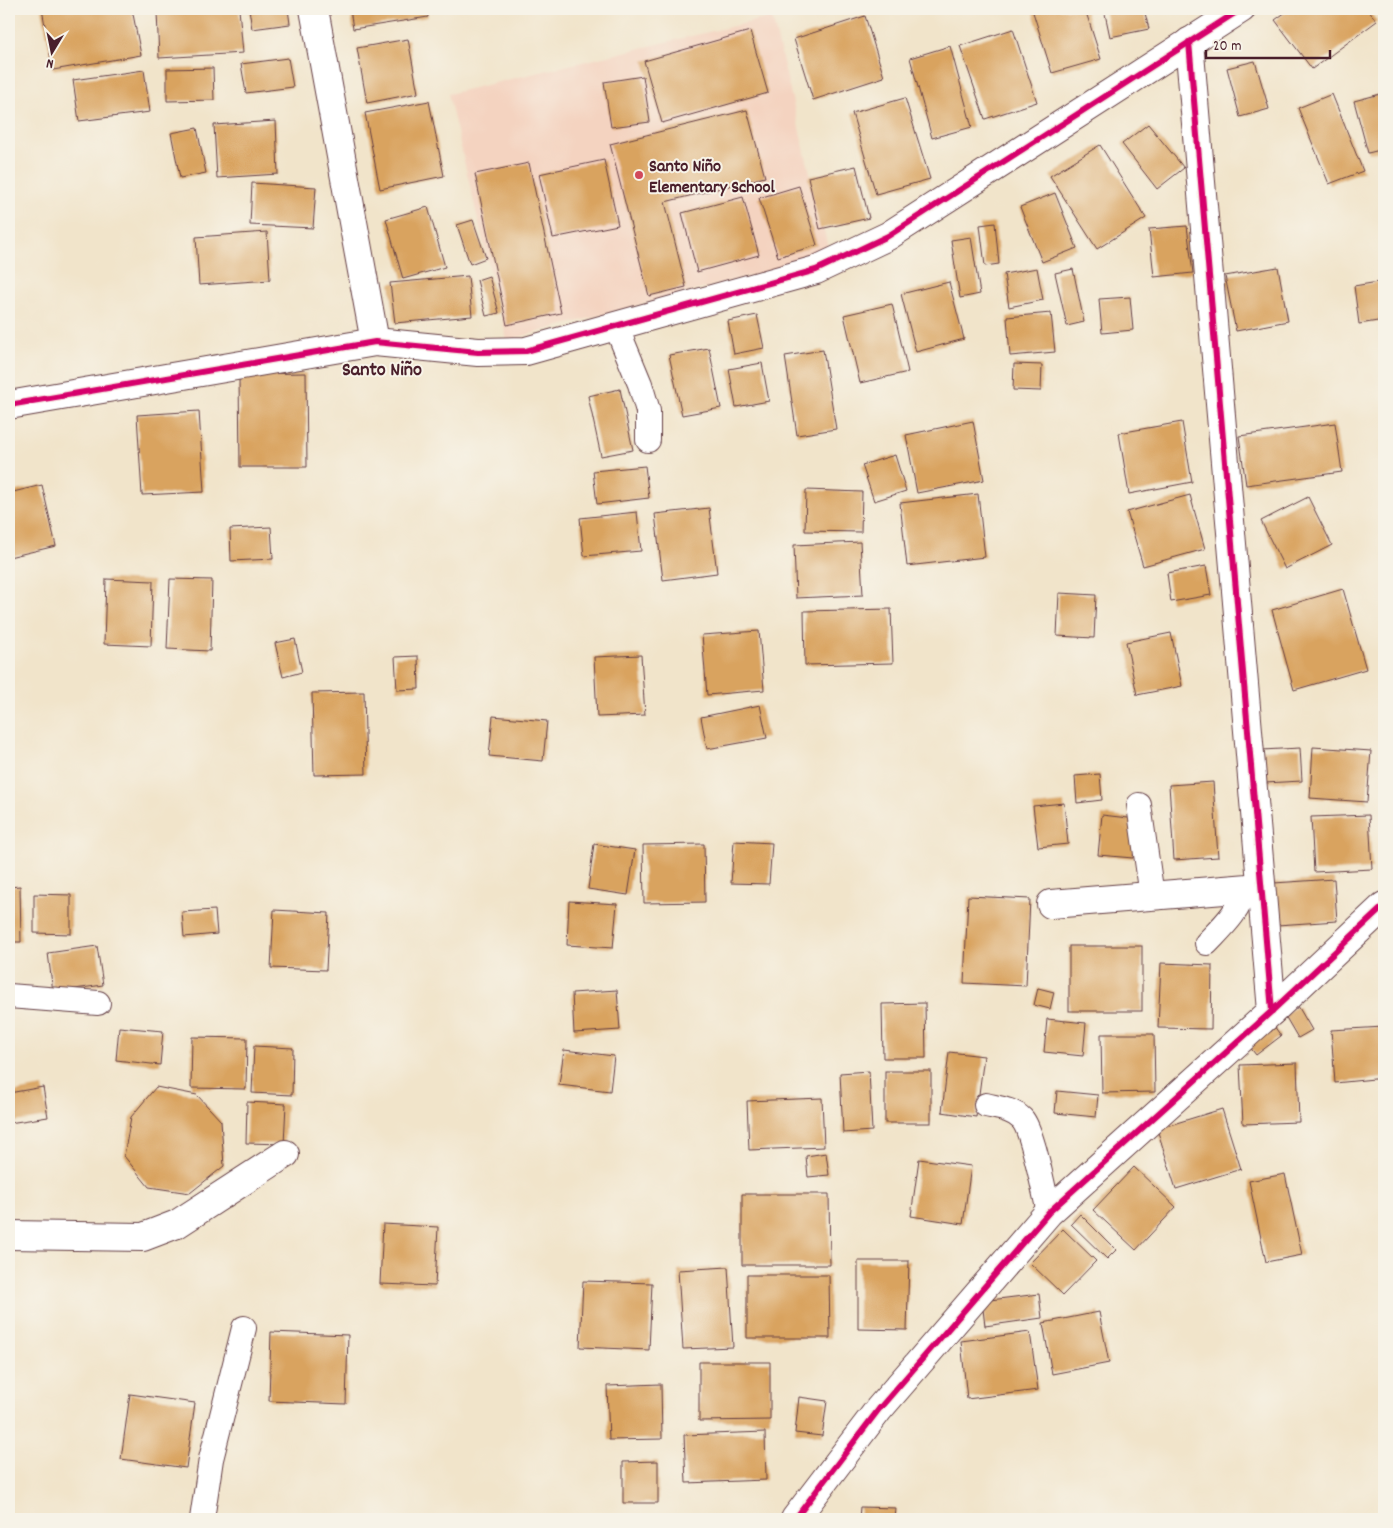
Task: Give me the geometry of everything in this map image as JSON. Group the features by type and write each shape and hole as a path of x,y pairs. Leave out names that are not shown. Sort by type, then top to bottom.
{"street":[{"path":"314,9 375,342"},
{"path":"9,406 375,342 478,352 526,351 816,270 888,236 1240,9"},
{"path":"1189,42 1254,887 1272,1011"},
{"path":"1051,904 1254,887"},
{"path":"795,1519 879,1409 1049,1212 1272,1011 1384,906"},
{"path":"9,1236 143,1237 176,1224 285,1154"}],"lane":[{"path":"616,326 640,384 648,411 648,440"},
{"path":"1139,804 1152,896"},
{"path":"1206,944 1234,915 1254,887"},
{"path":"9,996 98,1003"},
{"path":"986,1105 1011,1111 1023,1120 1034,1147 1049,1212"},
{"path":"202,1519 211,1459 244,1328"}],"shaded area":[{"name":"Santo Niño Elementary School","path":"772,17 830,255 507,340 448,94"}],"building":[{"path":"42,9 132,9 141,55 53,70"},
{"path":"239,9 243,53 159,58 157,12"},
{"path":"249,9 288,9 290,24 252,29"},
{"path":"350,9 427,9 428,17 353,29"},
{"path":"1032,9 1085,9 1101,59 1052,73"},
{"path":"1104,9 1144,9 1149,29 1110,37"},
{"path":"1290,9 1367,9 1377,21 1312,69 1275,20"},
{"path":"865,16 884,77 813,100 794,39"},
{"path":"1013,29 1037,102 985,119 960,46"},
{"path":"750,31 768,93 662,123 644,61"},
{"path":"408,39 418,93 367,103 357,48"},
{"path":"950,46 972,127 932,138 910,58"},
{"path":"288,58 293,87 246,93 241,64"},
{"path":"1255,61 1269,109 1240,117 1227,68"},
{"path":"213,68 214,100 167,101 167,69"},
{"path":"144,70 150,112 79,121 73,80"},
{"path":"643,76 650,122 611,127 604,82"},
{"path":"1384,93 1384,149 1368,153 1354,101"},
{"path":"1332,94 1363,171 1329,184 1298,108"},
{"path":"905,98 930,179 876,194 852,113"},
{"path":"429,101 444,176 380,189 365,113"},
{"path":"747,110 765,177 665,202 686,287 649,296 610,144"},
{"path":"276,121 278,174 217,178 214,125"},
{"path":"1148,124 1184,168 1157,189 1122,144"},
{"path":"197,128 206,173 180,178 171,133"},
{"path":"1100,145 1146,218 1097,249 1050,176"},
{"path":"604,160 618,225 553,238 539,174"},
{"path":"529,163 561,313 507,325 475,174"},
{"path":"856,166 869,218 820,229 808,177"},
{"path":"252,183 316,187 313,228 250,225"},
{"path":"799,186 817,245 778,257 759,198"},
{"path":"1055,193 1077,248 1042,262 1020,207"},
{"path":"743,197 759,255 697,272 682,213"},
{"path":"428,207 445,267 403,279 386,219"},
{"path":"473,220 486,258 470,264 457,225"},
{"path":"995,223 999,264 985,266 980,225"},
{"path":"1187,226 1193,273 1154,277 1149,229"},
{"path":"267,232 270,280 199,285 196,237"},
{"path":"971,237 980,294 960,298 951,240"},
{"path":"1278,267 1288,321 1236,331 1225,276"},
{"path":"1037,268 1043,300 1009,307 1004,274"},
{"path":"1073,269 1084,322 1067,326 1055,273"},
{"path":"468,276 472,316 395,323 390,283"},
{"path":"489,276 499,313 486,316 477,280"},
{"path":"1384,281 1384,320 1359,324 1354,286"},
{"path":"949,282 964,339 916,352 901,294"},
{"path":"1130,297 1133,330 1102,333 1099,299"},
{"path":"892,304 908,372 860,383 844,315"},
{"path":"1051,313 1055,352 1010,356 1007,317"},
{"path":"757,315 764,348 734,354 728,321"},
{"path":"709,348 721,408 682,415 669,355"},
{"path":"823,350 836,429 797,435 785,356"},
{"path":"762,363 769,401 736,407 729,369"},
{"path":"1014,364 1042,365 1041,391 1013,390"},
{"path":"306,373 307,467 240,467 239,374"},
{"path":"620,389 633,450 601,456 588,396"},
{"path":"199,411 204,492 142,495 137,415"},
{"path":"973,421 984,480 917,493 906,435"},
{"path":"1182,422 1192,482 1129,494 1119,433"},
{"path":"1335,423 1342,472 1246,485 1239,436"},
{"path":"895,455 906,491 874,501 862,465"},
{"path":"645,466 649,498 597,504 593,471"},
{"path":"42,485 56,546 9,557 9,493"},
{"path":"806,490 862,492 861,532 805,531"},
{"path":"978,494 985,557 907,566 900,503"},
{"path":"1190,495 1205,549 1143,566 1127,512"},
{"path":"1308,497 1332,545 1285,569 1261,521"},
{"path":"709,508 717,573 663,580 655,514"},
{"path":"637,512 641,551 584,556 580,518"},
{"path":"271,527 273,559 231,561 230,529"},
{"path":"860,542 863,595 796,598 794,545"},
{"path":"1206,566 1211,595 1171,602 1167,573"},
{"path":"106,579 153,581 151,646 104,644"},
{"path":"170,579 212,580 210,651 167,649"},
{"path":"1343,589 1366,669 1294,690 1272,610"},
{"path":"1059,593 1096,595 1094,638 1057,636"},
{"path":"891,609 893,663 805,665 804,611"},
{"path":"759,631 764,690 707,695 702,635"},
{"path":"1171,633 1182,686 1137,695 1126,642"},
{"path":"295,639 302,672 283,677 275,643"},
{"path":"641,655 645,715 597,717 594,657"},
{"path":"418,656 419,689 397,690 395,657"},
{"path":"364,692 366,774 314,775 312,693"},
{"path":"760,705 767,738 707,749 701,717"},
{"path":"493,716 547,721 543,761 489,756"},
{"path":"1313,747 1371,751 1367,802 1310,798"},
{"path":"1300,748 1302,781 1265,783 1262,750"},
{"path":"1100,774 1102,800 1077,803 1075,776"},
{"path":"1213,782 1218,857 1174,860 1169,785"},
{"path":"1064,803 1068,844 1038,847 1033,806"},
{"path":"1102,815 1137,819 1133,858 1098,855"},
{"path":"1369,815 1372,869 1314,872 1311,817"},
{"path":"734,841 772,843 769,884 731,883"},
{"path":"594,844 635,850 628,895 588,889"},
{"path":"704,844 705,902 644,903 643,845"},
{"path":"1334,879 1337,921 1277,925 1274,883"},
{"path":"20,886 21,942 9,942 9,887"},
{"path":"34,894 71,895 71,934 34,933"},
{"path":"968,896 1030,899 1026,986 964,983"},
{"path":"569,901 617,904 613,948 567,945"},
{"path":"215,910 217,934 184,937 182,912"},
{"path":"274,910 329,913 326,970 271,968"},
{"path":"97,946 103,985 53,992 48,953"},
{"path":"1069,946 1142,946 1142,1011 1069,1011"},
{"path":"1161,963 1212,965 1211,1029 1158,1028"},
{"path":"1038,988 1054,992 1050,1009 1034,1005"},
{"path":"617,990 620,1030 574,1033 572,993"},
{"path":"925,1003 926,1058 883,1058 882,1004"},
{"path":"1298,1006 1312,1030 1298,1038 1284,1014"},
{"path":"1047,1019 1086,1023 1083,1056 1044,1052"},
{"path":"1272,1023 1281,1036 1256,1055 1246,1042"},
{"path":"119,1027 163,1031 160,1065 116,1060"},
{"path":"1384,1027 1384,1078 1335,1083 1331,1030"},
{"path":"1101,1034 1154,1034 1155,1092 1102,1093"},
{"path":"192,1037 247,1038 246,1089 191,1088"},
{"path":"254,1046 293,1048 292,1095 252,1093"},
{"path":"564,1050 614,1056 610,1091 559,1085"},
{"path":"949,1052 984,1056 976,1117 942,1112"},
{"path":"1297,1063 1299,1122 1243,1124 1240,1065"},
{"path":"869,1071 872,1131 843,1133 840,1073"},
{"path":"885,1071 931,1071 931,1123 885,1123"},
{"path":"43,1087 48,1117 9,1123 9,1093"},
{"path":"156,1087 197,1095 221,1121 224,1166 190,1193 149,1187 124,1156 131,1117"},
{"path":"1057,1091 1098,1095 1096,1117 1055,1113"},
{"path":"822,1098 824,1147 749,1150 747,1101"},
{"path":"247,1102 286,1104 284,1144 246,1143"},
{"path":"1222,1109 1241,1169 1176,1189 1157,1129"},
{"path":"826,1153 829,1175 808,1177 806,1156"},
{"path":"919,1159 971,1166 963,1224 911,1216"},
{"path":"1134,1167 1176,1207 1136,1250 1093,1210"},
{"path":"1285,1174 1302,1255 1266,1262 1249,1181"},
{"path":"742,1194 829,1194 830,1265 742,1265"},
{"path":"1080,1214 1116,1250 1107,1259 1071,1224"},
{"path":"383,1224 438,1227 435,1286 380,1284"},
{"path":"1063,1229 1096,1261 1063,1295 1030,1263"},
{"path":"858,1261 909,1261 907,1330 858,1329"},
{"path":"728,1267 733,1347 683,1349 678,1270"},
{"path":"747,1275 829,1275 830,1338 747,1338"},
{"path":"583,1281 652,1283 649,1350 580,1347"},
{"path":"1039,1294 1042,1318 985,1326 982,1301"},
{"path":"1099,1312 1109,1363 1052,1374 1043,1323"},
{"path":"271,1332 348,1335 346,1404 269,1401"},
{"path":"1030,1332 1038,1390 967,1399 961,1341"},
{"path":"699,1362 770,1362 770,1420 699,1421"},
{"path":"661,1384 662,1439 609,1440 607,1386"},
{"path":"130,1394 195,1403 186,1468 121,1459"},
{"path":"799,1397 827,1401 822,1436 795,1433"},
{"path":"765,1432 766,1480 686,1483 684,1435"},
{"path":"658,1461 658,1503 623,1503 623,1462"},
{"path":"860,1507 896,1508 895,1519 859,1519"}],"cycle path":[{"path":"9,405 375,342 478,352 526,351 816,270 888,236 1241,9"},
{"path":"1189,42 1272,1011"},
{"path":"795,1519 879,1409 1049,1212 1272,1011 1384,906"}],"place":[{"name":"Santo Niño Elementary School","path":"639,175"}],"district":[{"name":"Santo Niño","path":"382,368"}]}
